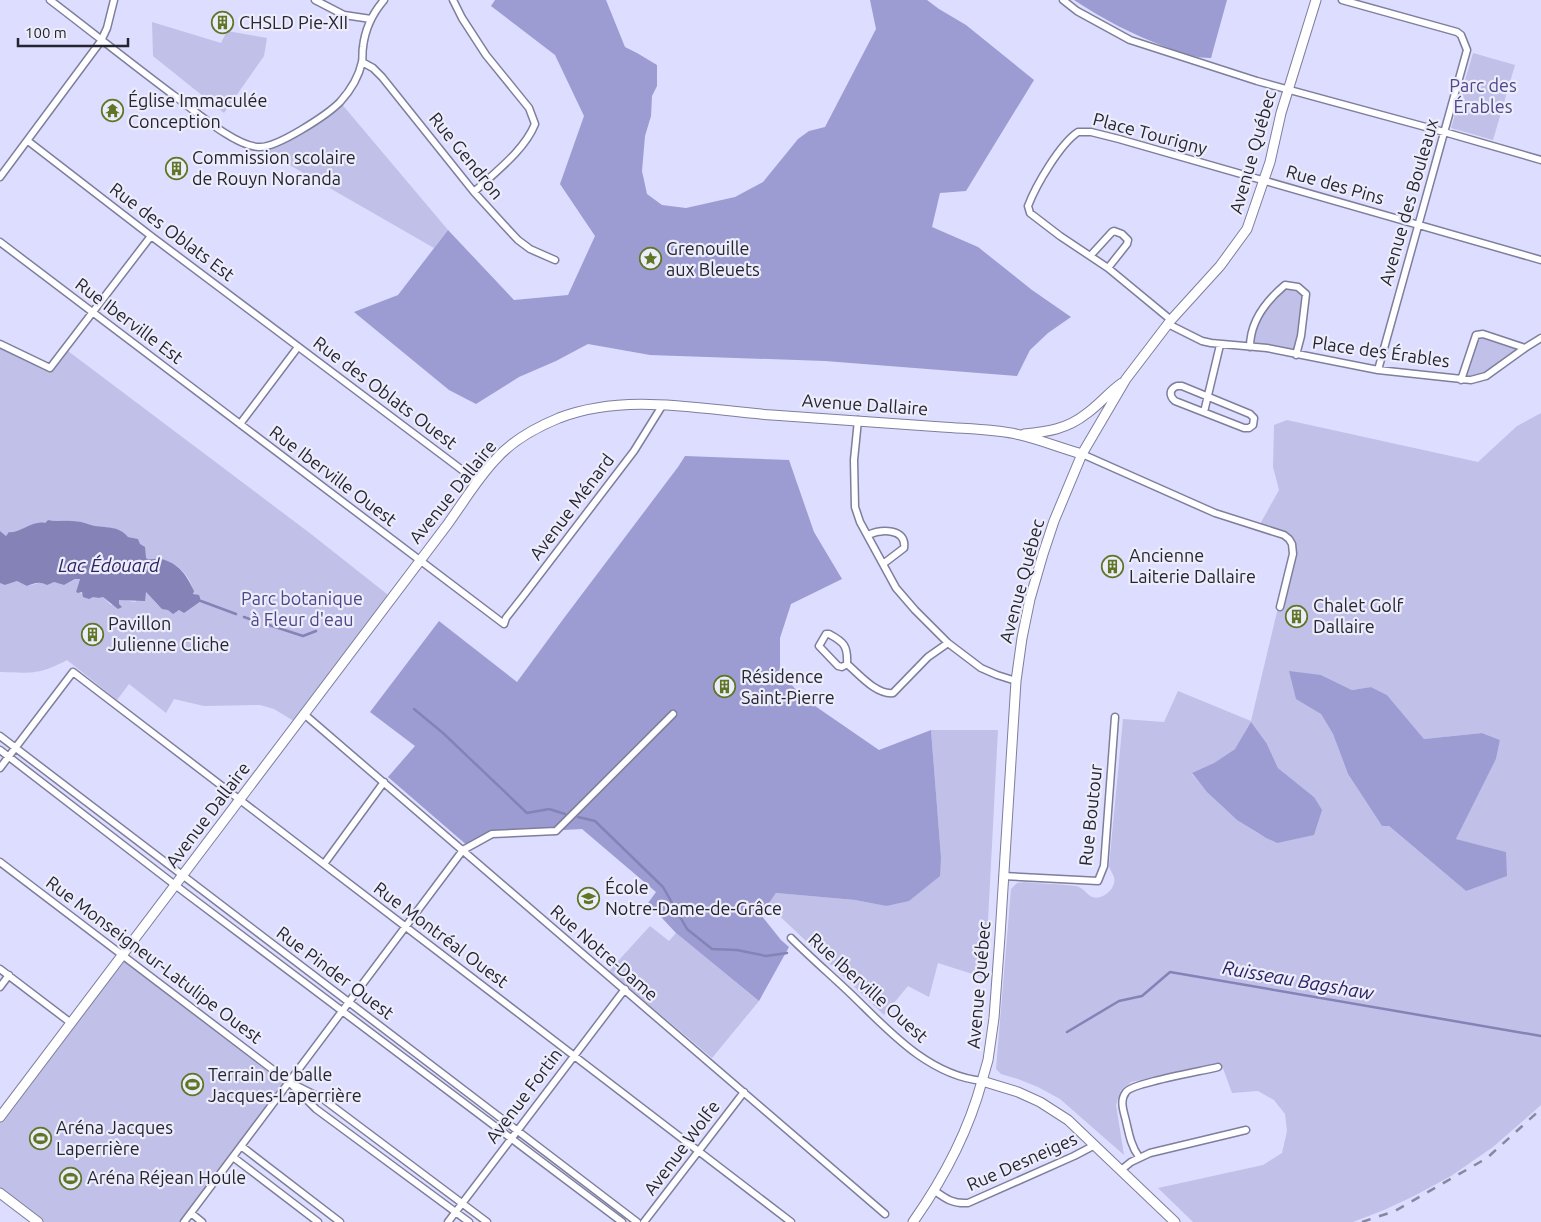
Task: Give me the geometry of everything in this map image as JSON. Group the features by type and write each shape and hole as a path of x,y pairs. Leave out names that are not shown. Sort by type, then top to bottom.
{"street":[{"path":"50,0 101,41 210,122 249,146 260,148 273,144 325,116 340,102 355,80 362,62 362,48 370,19 384,0"},
{"path":"0,177 101,41 107,28 114,0"},
{"path":"315,0 344,15 370,19"},
{"path":"454,0 462,18 486,56 529,108 535,124 517,150 474,192"},
{"path":"1063,0 1078,11 1130,40 1212,68 1541,160"},
{"name":"Avenue Québec","path":"913,1222 935,1191 960,1144 976,1102 988,1060 994,1018 1016,680 1022,638 1038,572 1054,521 1082,454 1126,380 1170,322 1220,266 1247,229 1264,180 1288,89 1316,0"},
{"name":"Avenue des Bouleaux","path":"1342,0 1457,32 1465,42 1467,50 1378,370"},
{"name":"Rue Gendron","path":"362,62 373,68 382,77 474,192 518,240 538,253 555,260"},
{"name":"Place Tourigny","path":"1170,322 1108,268 1060,236 1030,213 1028,206 1060,150 1078,132 1091,132 1264,180"},
{"name":"Rue des Oblats Est","path":"28,141 298,347"},
{"name":"Rue des Pins","path":"1264,180 1541,260"},
{"path":"1091,255 1112,232 1122,234 1128,240 1127,244 1108,268"},
{"path":"0,344 50,368 151,236"},
{"name":"Rue Iberville Est","path":"0,242 240,424"},
{"name":"Place des Érables","path":"1250,347 1250,336 1256,317 1272,296 1285,285 1298,287 1306,294 1301,336 1296,355"},
{"name":"Place des Érables","path":"1170,322 1202,341 1220,345 1267,348 1378,370 1461,380 1471,380 1486,376 1541,338"},
{"name":"Place des Érables","path":"1461,380 1476,336 1483,334 1524,348"},
{"path":"1204,412 1220,345"},
{"path":"240,424 298,347"},
{"name":"Rue des Oblats Ouest","path":"298,347 478,482"},
{"path":"1019,434 1056,430 1072,424 1087,414 1126,380"},
{"path":"1179,385 1208,396 1250,414 1254,418 1254,423 1251,427 1244,428 1204,412 1175,401 1172,398 1171,391 1179,385"},
{"name":"Avenue Dallaire","path":"0,1117 419,560 447,526 496,458 509,447 557,419 582,410 617,405 662,406 1019,434 1082,454 1215,512 1276,532 1289,539 1293,547 1293,554 1280,607"},
{"name":"Avenue Ménard","path":"504,624 506,618 638,445 662,406"},
{"path":"858,420 854,460 855,507 860,522 896,588 904,599 948,643 981,668 997,676 1016,680"},
{"name":"Rue Iberville Ouest","path":"240,424 504,624"},
{"path":"868,535 875,532 894,532 903,538 904,548 883,564"},
{"path":"826,634 834,637 845,646 847,664 842,667 838,666 819,646 826,634"},
{"path":"847,664 879,690 893,693 928,657 948,643"},
{"name":"Rue Montréal Ouest","path":"16,748 73,672 792,1222"},
{"name":"Rue Notre-Dame","path":"304,714 885,1214"},
{"path":"184,1222 463,850 492,834 556,831 673,714"},
{"name":"Rue Boutour","path":"1003,876 1098,881 1104,866 1115,717"},
{"name":"Rue Pinder Ouest","path":"0,736 637,1222"},
{"path":"0,768 16,748"},
{"name":"Rue Pinder Ouest","path":"0,750 175,885 622,1222"},
{"path":"324,864 384,782"},
{"name":"Rue Monseigneur-Latulipe Ouest","path":"0,862 289,1082 316,1109 468,1222"},
{"name":"Rue Iberville Ouest","path":"791,938 888,1030 914,1052 969,1080 982,1081"},
{"path":"0,969 71,1023"},
{"path":"0,987 9,975"},
{"name":"Avenue Fortin","path":"448,1222 624,989"},
{"path":"1138,1157 1133,1149 1122,1107 1126,1091 1139,1084 1218,1067"},
{"path":"982,1081 1018,1092 1040,1102 1068,1120 1170,1220"},
{"name":"Rue Monseigneur-Latulipe Ouest","path":"289,1082 323,1099 487,1222"},
{"name":"Avenue Wolfe","path":"644,1222 744,1092"},
{"path":"1121,1170 1138,1157 1150,1153 1246,1130"},
{"name":"Rue Desneiges","path":"935,1191 950,1202 968,1203 1095,1145"},
{"path":"241,1146 340,1222"},
{"path":"233,1157 318,1222"},
{"path":"0,1193 38,1222"},
{"path":"191,1213 202,1222"}],"green space":[{"path":"152,22 221,43 227,31 267,38 264,56 224,113 153,56"},
{"name":"Parc des Érables","path":"1473,53 1515,65 1493,140 1451,128"},
{"path":"340,102 448,230 434,248 260,148 273,144"},
{"path":"1285,285 1306,294 1296,355 1250,347 1256,317"},
{"path":"1476,335 1525,348 1486,376 1461,380"},
{"name":"Parc botanique à Fleur d'eau","path":"0,344 49,368 64,348 311,534 392,598 297,723 274,709 260,705 204,706 174,699 166,713 129,684 117,700 67,660 42,671 0,672 0,583 5,585 17,581 27,586 43,582 47,584 54,582 64,585 80,579 76,592 99,598 103,597 111,605 119,604 119,600 135,602 146,592 157,604 184,612 194,605 196,595 193,593 190,581 182,571 172,563 160,559 150,560 145,557 138,539 128,537 117,530 78,522 48,520 45,523 38,523 6,536 0,531"},
{"path":"1541,413 1541,1105 1493,1147 1451,1176 1414,1196 1353,1222 1193,1222 1158,1188 1263,1165 1282,1153 1287,1131 1285,1114 1274,1100 1258,1091 1232,1093 1221,1063 1131,1082 1121,1090 1116,1105 1124,1155 1060,1099 1038,1087 1001,1074 996,1069 1011,889 1017,883 1025,882 1070,885 1083,889 1090,896 1096,898 1105,895 1111,889 1114,877 1109,866 1123,719 1164,722 1178,691 1251,721 1291,553 1283,540 1259,526 1279,490 1273,467 1274,425 1287,420 1478,462 1517,426","holes":["1321,675 1352,690 1371,687 1387,695 1424,739 1482,733 1500,740 1496,759 1456,839 1505,852 1466,891 1389,826 1382,826 1348,774 1333,734 1321,714","1267,744 1278,768 1314,797 1277,843 1252,830 1231,814 1192,774 1214,763 1235,749"]},
{"path":"931,730 998,730 985,978 938,963 929,997 908,986 884,1015 768,905 776,893 855,900 886,906 941,857"},
{"path":"650,926 669,941 676,933 759,1001 712,1058 609,971"},
{"path":"122,960 286,1083 183,1222 41,1222 0,1190 0,1122"}],"shaded area":[{"path":"495,0 606,0 625,47 657,65 657,86 652,96 651,116 645,136 642,171 647,194 662,205 686,208 735,197 763,182 798,139 809,131 825,127 876,29 870,0 927,0 966,25 1034,80 966,191 940,193 932,227 978,247 1032,290 1071,317 1048,333 1030,350 1017,376 825,361 650,355 588,344 556,361 519,377 476,404 449,390 354,312 398,295 448,230 514,300 568,295 595,236 560,184 584,116 555,55 491,6"},
{"path":"1074,0 1227,0 1211,58 1188,55 1130,32"},
{"path":"685,456 789,460 814,532 842,579 791,604 780,638 780,671 802,697 879,750 931,730 941,857 940,876 909,901 886,906 855,900 776,893 761,915 789,947 759,1001 676,933 648,903 656,892 582,829 492,834 469,847 388,777 415,746 370,712 439,621 517,682"},
{"path":"1289,671 1321,675 1352,690 1371,687 1387,695 1424,739 1482,733 1500,740 1496,759 1456,839 1506,852 1507,876 1466,891 1389,826 1382,826 1348,774 1333,734 1321,714 1296,699"},
{"path":"1251,722 1267,744 1278,768 1314,797 1322,810 1314,835 1277,843 1266,838 1237,820 1207,792 1192,773 1214,763 1235,749"}],"water":[{"name":"Lac Édouard","path":"48,520 78,522 113,528 125,533 128,537 138,539 140,544 145,547 146,558 161,559 178,567 188,580 194,591 193,594 199,595 201,601 184,613 179,610 173,614 168,610 162,609 146,592 145,601 119,600 119,604 122,607 118,609 103,597 89,599 83,597 82,592 76,592 80,579 75,579 64,585 54,582 47,585 37,583 27,586 17,581 5,585 0,583 0,531 6,536 9,532 17,531 35,523 45,523"}],"waterway":[{"name":"Ruisseau Bagshaw","path":"201,601 236,614"},
{"name":"Ruisseau Bagshaw","path":"244,617 258,622"},
{"name":"Ruisseau Bagshaw","path":"266,624 303,636 316,631"},
{"name":"Ruisseau Bagshaw","path":"414,709 443,733 527,813 549,809 565,814"},
{"name":"Ruisseau Bagshaw","path":"578,817 595,821 663,887 687,929 712,949 737,950 766,956 787,953"},
{"name":"Ruisseau Bagshaw","path":"1067,1032 1119,1001 1142,996 1170,972 1541,1036"}],"railway":[{"path":"1362,1222 1395,1211 1487,1158 1541,1109"}],"place":[{"name":"CHSLD Pie-XII","path":"223,23"},
{"name":"Église Immaculée Conception","path":"112,111"},
{"name":"Commission scolaire de Rouyn Noranda","path":"176,168"},
{"name":"Grenouille aux Bleuets","path":"650,259"},
{"name":"Ancienne Laiterie Dallaire","path":"1113,566"},
{"name":"Chalet Golf Dallaire","path":"1297,616"},
{"name":"Pavillon Julienne Cliche","path":"92,634"},
{"name":"Résidence Saint-Pierre","path":"725,687"},
{"name":"École Notre-Dame-de-Grâce","path":"589,898"},
{"name":"Terrain de balle Jacques-Laperrière","path":"192,1085"},
{"name":"Aréna Jacques Laperrière","path":"40,1138"},
{"name":"Aréna Réjean Houle","path":"71,1178"}]}
